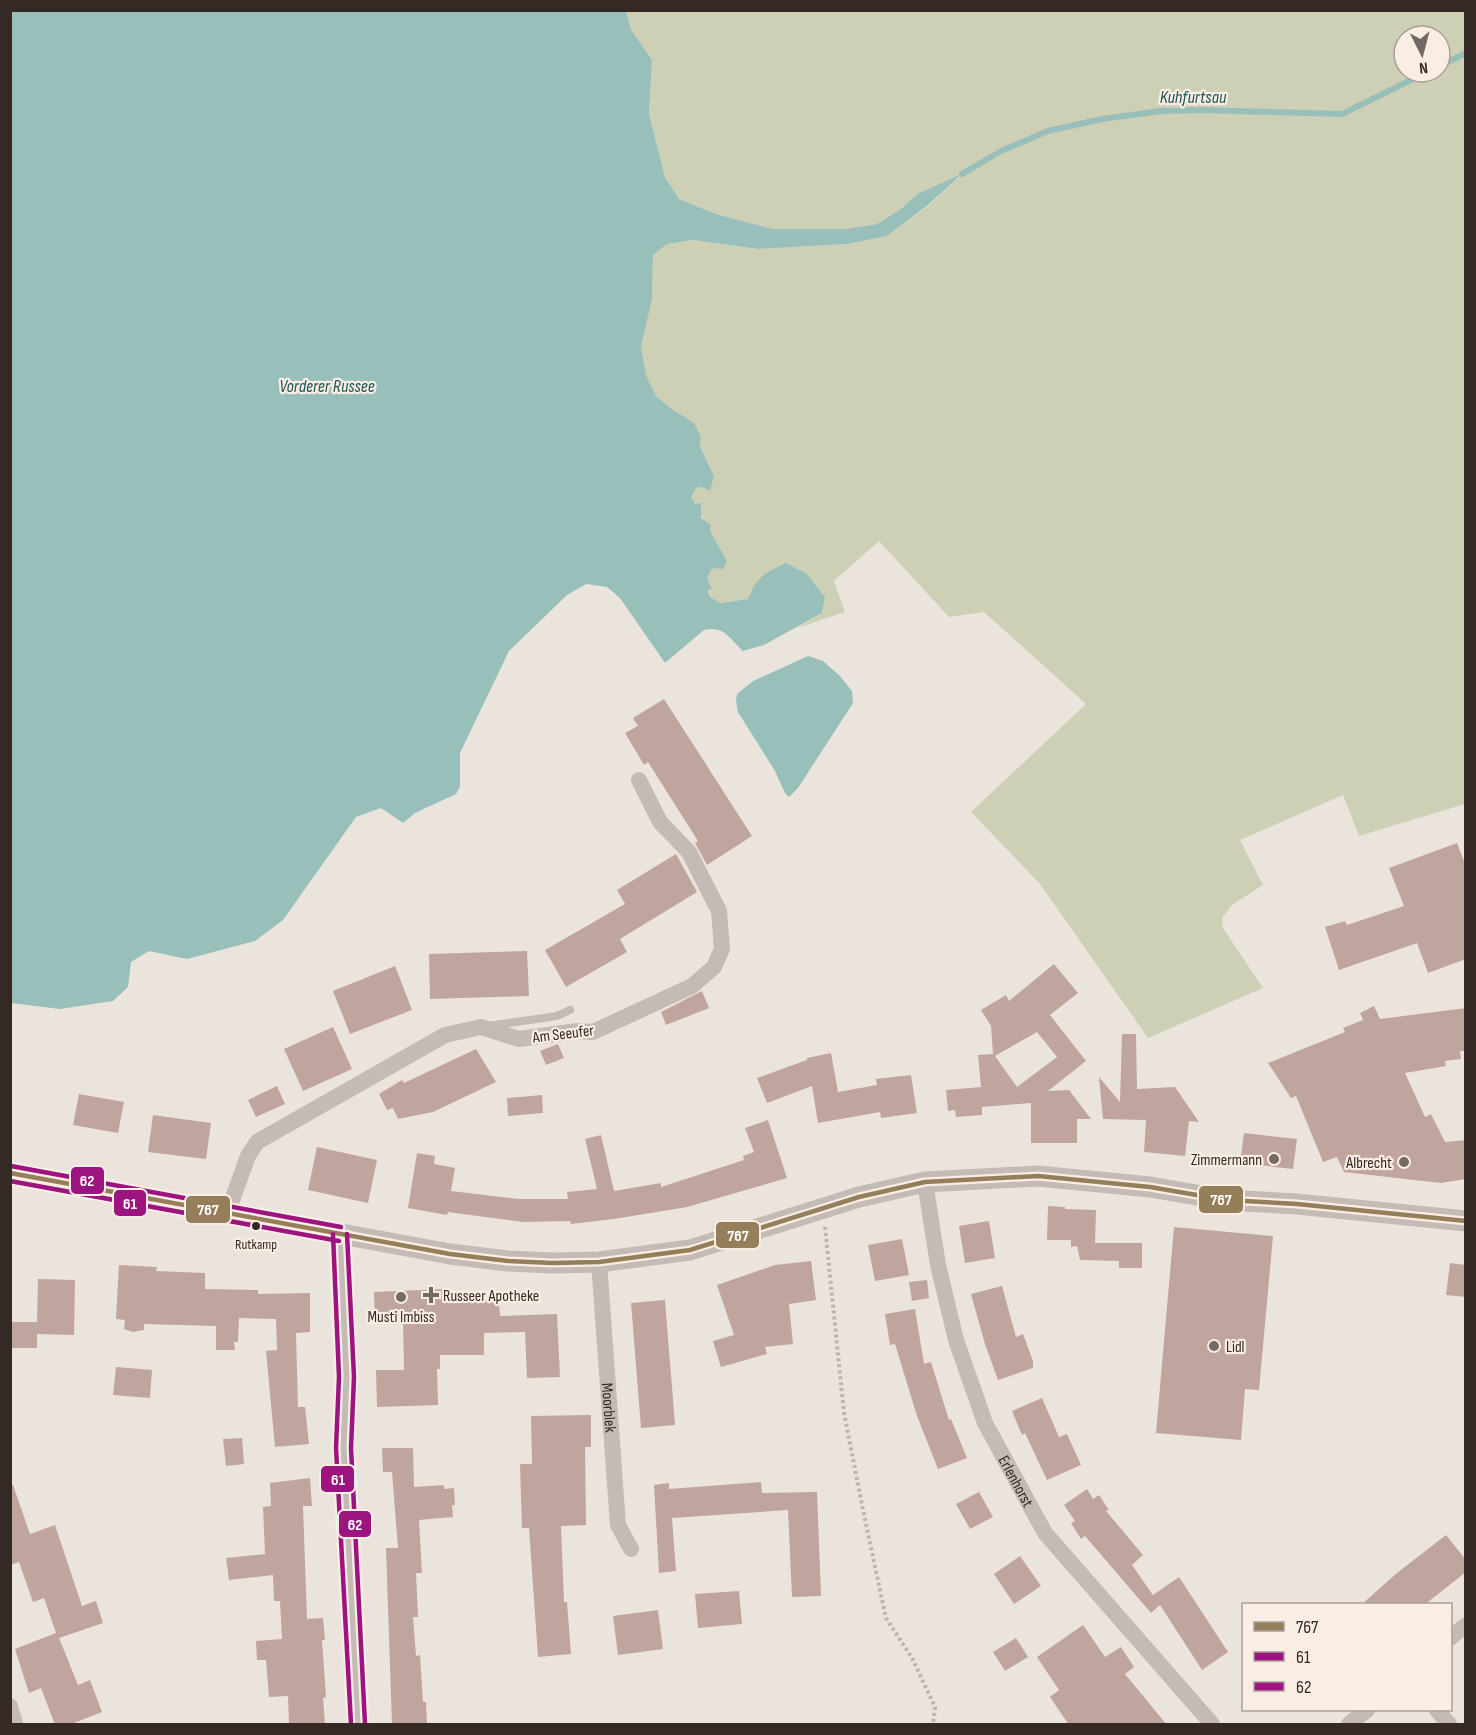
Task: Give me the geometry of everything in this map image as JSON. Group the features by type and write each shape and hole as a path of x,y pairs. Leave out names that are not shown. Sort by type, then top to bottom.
{"street":[{"name":"Am Seeufer","path":"481,1027 519,1039 577,1031 593,1032 692,986 714,967 722,950 719,911 689,852 660,822 639,780"},
{"path":"226,1214 248,1156 257,1142 445,1035 481,1027"},
{"path":"10,1173 450,1254 508,1261 552,1263 600,1262 690,1250 859,1197 925,1182 1038,1176 1150,1187 1226,1200 1297,1204 1466,1221"},
{"name":"Erlenhorst","path":"925,1182 938,1265 956,1340 985,1423 1046,1533 1212,1725"},
{"path":"340,1234 347,1377 343,1448 357,1725"},
{"name":"Moorblek","path":"600,1262 618,1525 631,1549"},
{"path":"1452,1636 1466,1625"},
{"path":"10,1706 15,1725"},
{"path":"1349,1725 1366,1711"},
{"path":"1438,1711 1449,1725"}],"lane":[{"path":"481,1027 557,1016 570,1010"}],"path":[{"path":"824,1208 844,1413 864,1515 886,1618 912,1658 935,1707 933,1725"}],"green space":[{"path":"626,11 1465,11 1465,804 1359,836 1343,795 1240,840 1263,885 1232,905 1222,918 1223,928 1263,988 1148,1038 1040,884 971,812 1086,704 984,612 949,617 879,541 834,581 845,612 797,628 822,613 825,597 807,574 748,599 720,603 710,597 708,575 713,568 727,561 690,497 696,488 703,487 714,476 700,445 672,409 656,396 646,375 641,346 652,300 653,255 667,244 693,240 758,249 848,244 887,236 928,206 960,176 917,194 902,208 877,224 846,229 773,229 716,214 679,199 665,177 649,114 652,60 630,30","holes":["1203,110 1278,112 1179,111"]}],"water":[{"name":"Vorderer Russee","path":"11,10 626,11 631,30 652,60 649,114 665,177 679,199 716,214 773,229 846,229 877,224 902,208 917,194 962,174 928,205 887,236 848,244 758,249 693,240 667,244 653,255 652,300 641,346 646,375 656,396 694,423 701,437 700,446 714,476 710,491 703,487 696,488 691,497 695,504 701,503 701,518 711,525 710,531 727,561 723,569 713,568 709,573 708,580 712,588 708,591 710,597 720,603 748,599 762,576 786,563 807,574 825,597 822,613 764,645 743,651 722,631 704,630 665,663 620,598 607,587 586,584 567,595 509,651 460,753 460,787 456,794 415,813 403,823 381,808 356,817 283,920 255,941 187,959 149,951 131,962 128,987 113,1001 60,1009 11,1003"},
{"path":"808,656 823,661 839,675 852,691 853,703 798,788 789,797 738,712 736,701 737,694 753,681"}],"building":[{"path":"664,699 752,836 707,865 695,843 698,841 648,762 644,765 625,733 638,726 633,718"},
{"path":"1457,843 1466,866 1466,959 1428,973 1417,943 1339,970 1325,927 1345,921 1347,925 1404,906 1389,868"},
{"path":"676,854 697,892 620,939 627,952 566,987 545,950 625,904 617,890"},
{"path":"527,951 529,996 430,999 429,954"},
{"path":"1054,964 1078,993 1050,1015 1086,1061 1048,1091 1069,1090 1091,1119 1077,1119 1077,1143 1031,1143 1031,1103 982,1107 982,1115 956,1117 955,1110 948,1111 946,1090 981,1087 978,1055 993,1054 991,1026 981,1010 1006,995 1009,1001","holes":["1037,1032 1057,1057 1017,1087 995,1056"]},
{"path":"395,966 412,1010 350,1034 333,991"},
{"path":"702,991 709,1008 666,1025 661,1012"},
{"path":"1374,1006 1380,1019 1466,1008 1466,1051 1460,1051 1461,1059 1445,1061 1446,1066 1405,1073 1425,1117 1431,1114 1445,1142 1466,1140 1466,1179 1441,1183 1344,1172 1337,1157 1323,1162 1296,1096 1291,1098 1268,1063 1345,1032 1343,1028 1363,1020 1360,1013"},
{"path":"333,1027 352,1069 303,1091 284,1049"},
{"path":"1122,1034 1136,1034 1137,1089 1175,1087 1199,1122 1189,1121 1185,1156 1144,1152 1146,1120 1103,1119 1099,1077 1120,1102"},
{"path":"558,1044 564,1058 546,1065 540,1051"},
{"path":"476,1049 496,1082 433,1112 398,1119 393,1108 387,1110 379,1094 402,1080 404,1083"},
{"path":"831,1053 838,1092 877,1085 876,1079 911,1075 917,1113 881,1118 880,1112 818,1123 812,1086 767,1103 757,1078 807,1060 807,1058"},
{"path":"277,1086 285,1104 256,1117 248,1100"},
{"path":"79,1094 124,1102 118,1133 73,1125"},
{"path":"542,1095 543,1113 508,1116 507,1098"},
{"path":"153,1115 211,1123 206,1159 148,1152"},
{"path":"768,1120 787,1178 687,1207 571,1224 570,1221 524,1222 448,1212 447,1215 408,1208 417,1153 435,1156 434,1164 455,1168 451,1191 519,1199 568,1199 567,1192 597,1189 585,1139 601,1135 614,1191 661,1183 661,1187 744,1160 743,1156 754,1152 745,1128"},
{"path":"1244,1133 1297,1139 1293,1169 1240,1163"},
{"path":"317,1147 377,1160 368,1203 308,1190"},
{"path":"1048,1206 1096,1210 1095,1243 1142,1243 1142,1268 1119,1268 1119,1261 1080,1260 1077,1246 1071,1247 1071,1240 1047,1240"},
{"path":"989,1221 995,1258 965,1263 959,1226"},
{"name":"Lidl","path":"1174,1227 1273,1236 1259,1390 1245,1389 1241,1440 1156,1433"},
{"path":"902,1239 909,1275 875,1281 868,1245"},
{"path":"811,1261 816,1300 789,1304 793,1344 765,1347 767,1354 721,1367 713,1341 734,1335 717,1285 775,1265"},
{"path":"1450,1263 1466,1265 1466,1297 1446,1295"},
{"path":"119,1265 157,1267 156,1271 205,1273 205,1289 258,1290 258,1294 310,1293 310,1332 296,1333 298,1407 305,1407 309,1444 275,1447 266,1351 277,1350 276,1319 239,1318 238,1342 234,1342 235,1350 216,1350 216,1326 144,1324 144,1330 133,1332 124,1329 125,1320 116,1319"},
{"path":"38,1279 75,1280 74,1335 37,1334 37,1348 10,1348 10,1322 37,1322"},
{"path":"927,1280 929,1298 912,1301 909,1282"},
{"path":"1002,1286 1016,1337 1023,1334 1033,1361 1033,1368 998,1380 971,1294"},
{"path":"446,1289 446,1302 497,1300 500,1316 557,1314 560,1377 527,1378 525,1332 484,1333 484,1355 440,1355 440,1369 437,1369 438,1405 377,1407 376,1370 404,1370 403,1320 375,1321 374,1292"},
{"path":"665,1300 675,1425 641,1428 631,1303"},
{"path":"915,1309 924,1364 931,1362 949,1420 951,1419 967,1458 938,1469 917,1416 895,1344 890,1345 885,1314"},
{"path":"116,1367 152,1370 150,1398 113,1395"},
{"path":"1042,1398 1059,1437 1067,1434 1081,1465 1047,1480 1025,1433 1022,1435 1012,1411"},
{"path":"591,1415 591,1447 585,1447 586,1525 561,1526 564,1602 567,1602 571,1654 538,1657 529,1528 522,1528 520,1464 532,1464 531,1416"},
{"path":"242,1438 244,1464 226,1466 223,1439"},
{"path":"382,1448 413,1448 414,1487 444,1485 444,1489 454,1488 453,1517 419,1520 422,1573 416,1573 418,1617 413,1617 416,1656 420,1655 427,1725 392,1725 386,1548 398,1548 392,1472 383,1472"},
{"path":"310,1478 312,1506 303,1506 307,1619 323,1618 325,1725 289,1725 288,1696 269,1697 266,1660 257,1660 256,1641 282,1639 280,1601 274,1601 273,1575 229,1580 226,1558 265,1554 263,1507 271,1506 270,1483"},
{"path":"761,1482 762,1493 817,1492 821,1596 792,1597 788,1510 672,1518 676,1571 659,1573 654,1485 669,1483 669,1489"},
{"path":"10,1485 13,1485 30,1534 55,1525 82,1606 96,1601 103,1623 59,1638 78,1685 90,1680 102,1712 69,1725 55,1725 41,1688 29,1693 15,1649 56,1633 44,1598 33,1602 19,1562 10,1565"},
{"path":"1087,1489 1093,1499 1099,1495 1109,1510 1106,1511 1143,1555 1132,1565 1155,1598 1153,1595 1179,1577 1228,1652 1202,1670 1160,1605 1151,1613 1085,1536 1081,1539 1071,1523 1075,1521 1064,1505"},
{"path":"979,1492 993,1517 970,1529 956,1504"},
{"path":"1446,1535 1466,1560 1466,1572 1427,1603 1363,1603"},
{"path":"1020,1556 1041,1586 1014,1604 994,1574"},
{"path":"739,1591 742,1624 698,1628 695,1594"},
{"path":"658,1610 663,1649 618,1655 613,1616"},
{"path":"1083,1625 1105,1657 1121,1647 1134,1667 1125,1674 1167,1725 1069,1725 1050,1697 1059,1690 1037,1657"},
{"path":"1016,1638 1028,1657 1005,1671 993,1652"}],"waterway":[{"name":"Kuhfurtsau","path":"1452,60 1466,53"},
{"name":"Kuhfurtsau","path":"962,174 1001,151 1048,131 1102,119 1160,111 1203,110 1342,114 1403,84"}],"transit line":[{"name":"62","path":"11,1166 341,1227"},
{"name":"767","path":"10,1173 450,1254 508,1261 552,1263 599,1262 690,1250 859,1197 925,1182 1038,1176 1150,1187 1226,1200 1297,1204 1466,1221"},
{"name":"61","path":"10,1181 339,1241"},
{"name":"61","path":"333,1234 339,1377 336,1448 351,1724"},
{"name":"62","path":"347,1234 354,1377 351,1448 365,1724"}],"place":[{"name":"Zimmermann","path":"1274,1159"},
{"name":"Albrecht","path":"1404,1162"},
{"name":"Rutkamp","path":"256,1226"},
{"name":"Russeer Apotheke","path":"431,1295"},
{"name":"Musti Imbiss","path":"401,1297"},
{"name":"Lidl","path":"1214,1346"}]}
